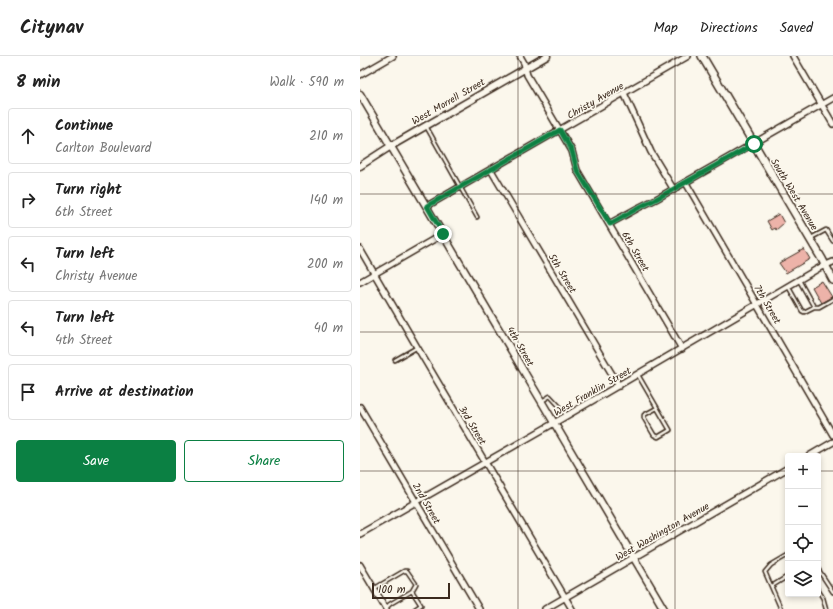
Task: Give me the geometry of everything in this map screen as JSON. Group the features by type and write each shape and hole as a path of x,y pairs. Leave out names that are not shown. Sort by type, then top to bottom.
{"main road":[{"name":"South West Avenue","path":"702,56 810,238 833,280"}],"street":[{"path":"360,75 393,56"},
{"name":"6th Street","path":"520,56 526,68 527,75 572,151 577,170 682,349"},
{"name":"West Morrell Street","path":"360,166 391,146 547,56"},
{"name":"Christy Avenue","path":"427,206 688,56"},
{"path":"793,56 833,124"},
{"name":"4th Street","path":"360,94 664,609"},
{"path":"624,94 651,152 674,190"},
{"path":"610,224 674,190 833,98"},
{"name":"5th Street","path":"491,170 619,386"},
{"name":"7th Street","path":"686,183 758,304 833,435"},
{"path":"360,282 443,234"},
{"name":"3rd Street","path":"360,249 572,609"},
{"name":"West Franklin Street","path":"360,534 638,375 819,268 833,262"},
{"name":"2nd Street","path":"360,407 479,609"},
{"path":"814,453 833,442"},
{"name":"West Washington Avenue","path":"545,609 785,470"},
{"path":"360,565 386,609"}],"lane":[{"path":"426,126 461,187 476,217"},
{"path":"810,238 826,230 833,241"},
{"path":"799,280 814,307"},
{"path":"788,286 804,312 814,307 819,307 833,299"},
{"path":"395,360 417,347"},
{"path":"638,375 670,430 658,437 654,435 644,418 644,415 657,408"},
{"path":"542,401 550,396 567,416"},
{"path":"781,609 765,572 771,565 785,557"},
{"path":"374,588 404,571 407,571 416,584 412,591 390,604 386,609"},
{"path":"821,574 833,592"},
{"path":"772,586 785,578"},
{"path":"412,591 421,606 415,609"},
{"path":"821,595 826,609"}],"building":[{"path":"779,214 784,223 776,230 775,228 772,230 767,221"},
{"path":"804,249 810,259 786,273 779,263"},
{"path":"822,281 832,297 821,303 812,287"}],"route":[{"path":"443,234 427,206 560,130 562,136 572,151 577,170 610,224 754,144"}]}
